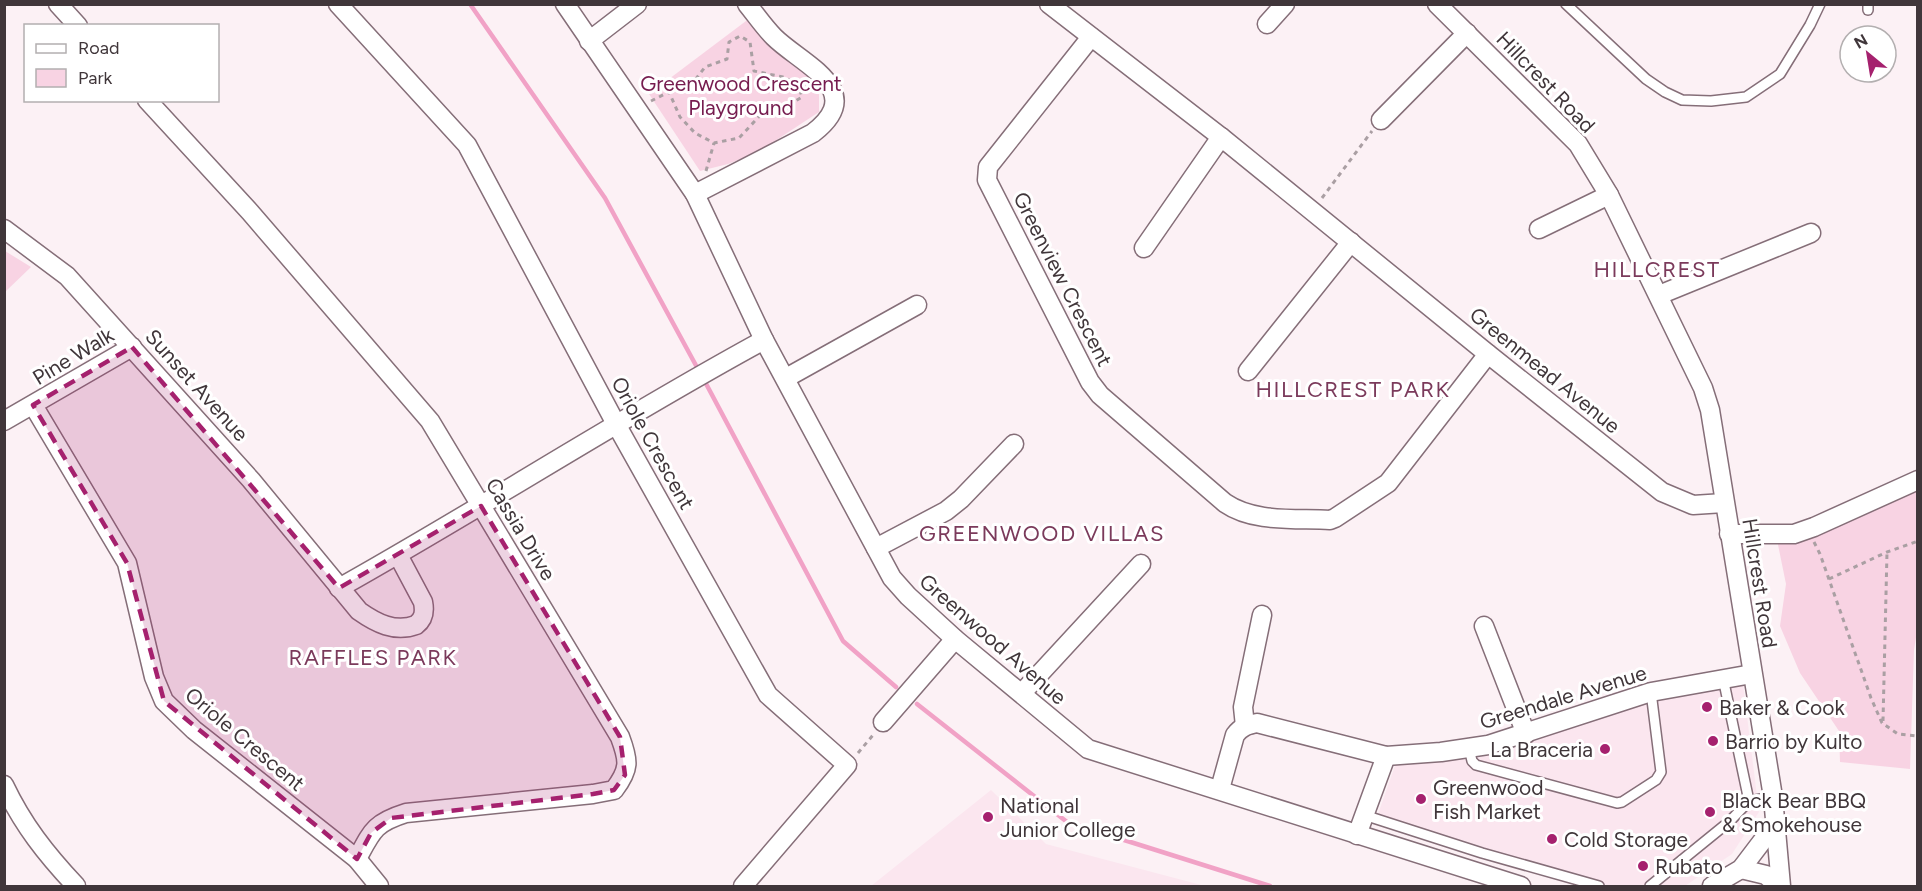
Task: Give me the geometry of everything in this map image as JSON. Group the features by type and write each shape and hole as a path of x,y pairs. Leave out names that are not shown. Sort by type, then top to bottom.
{"street":[{"path":"58,4 76,24"},
{"name":"Oriole Crescent","path":"338,4 467,145 616,424 768,695 847,765"},
{"name":"Greenwood Avenue","path":"565,4 589,41 699,186 764,340 899,587 955,639 1088,749 1101,755 1220,789 1521,886"},
{"path":"589,41 638,4"},
{"path":"699,186 813,133 825,124 832,114 833,93 824,76 774,37 747,4"},
{"name":"Greenmead Avenue","path":"1049,4 1221,137 1662,492 1693,505 1724,503"},
{"path":"1267,24 1285,4"},
{"name":"Hillcrest Road","path":"1437,4 1578,144 1609,195 1703,388 1710,410 1773,797 1779,886"},
{"name":"Hillcrest Road","path":"1381,120 1467,33"},
{"name":"Greenview Crescent","path":"1091,37 988,167 987,180 1090,382 1101,395 1225,503 1237,511 1255,516 1330,520 1335,518 1388,483 1488,354"},
{"name":"Cassia Drive","path":"149,102 250,213 430,421 620,737 626,753 625,775 614,790 399,816 380,823 357,859"},
{"path":"1144,248 1221,137"},
{"path":"1539,229 1609,195"},
{"name":"Sunset Avenue","path":"4,229 67,276 251,480 359,611 371,619 396,628 416,625 424,616 423,602 399,555"},
{"path":"1659,295 1811,233"},
{"path":"1248,371 1351,242"},
{"path":"786,378 917,305"},
{"path":"339,588 399,555 616,424 764,340"},
{"name":"Pine Walk","path":"4,422 132,346"},
{"name":"Oriole Crescent","path":"33,405 127,563 154,677 164,701 194,730 357,859 379,886"},
{"path":"876,548 954,505 1014,444"},
{"path":"1729,534 1794,534 1917,480"},
{"path":"1022,693 1141,564"},
{"path":"1220,789 1235,735 1245,726 1243,707 1263,615"},
{"path":"1484,626 1526,734"},
{"path":"883,722 955,639"},
{"name":"Greendale Avenue","path":"1245,726 1257,723 1386,756 1441,752 1469,748 1526,734 1651,692 1752,674"},
{"path":"1357,835 1386,756"},
{"path":"743,886 847,765"},
{"path":"4,785 16,811 45,853 76,886"},
{"path":"1712,886 1741,868 1776,823"},
{"path":"1741,868 1766,875 1779,886"}],"lane":[{"path":"1571,6 1646,79 1665,92 1682,100 1711,101 1746,97 1780,74 1820,4"},
{"path":"1723,678 1749,801"},
{"path":"1469,748 1472,761 1476,765 1617,803 1622,802 1656,780 1661,772 1651,692"},
{"path":"1650,886 1730,821 1749,801 1773,797"},
{"path":"1364,815 1482,853 1599,886"}],"path":[{"path":"644,104 669,92 692,84 705,67 727,59 729,42 740,36 750,42 754,71 783,77 798,84 802,97 788,106 768,107 739,138 714,143 695,133 680,117 669,92"},
{"path":"1312,211 1381,120"},
{"path":"699,186 714,143"},
{"path":"1809,534 1820,554 1882,723 1898,734 1917,736"},
{"path":"1829,579 1917,541"},
{"path":"1882,723 1887,552"},
{"path":"847,765 883,722"}],"highlighted area":[{"path":"132,347 339,588 481,506 620,737 625,775 614,790 593,794 391,818 371,833 357,859 164,701 127,563 33,405"}],"shaded area":[{"path":"1743,684 1759,812 1732,854 1685,886 1610,886 1377,817 1397,760 1453,759 1501,753 1656,696"},
{"name":"National Junior College","path":"991,790 1046,844 1205,886 871,886"}],"green space":[{"name":"Greenwood Crescent Playground","path":"750,18 803,69 819,88 819,112 758,152 728,164 700,171 649,94"},
{"path":"5,251 31,267 5,292"},
{"path":"1917,488 1918,625 1914,650 1910,769 1840,762 1839,731 1800,673 1780,626 1786,584 1776,535"}],"waterway":[{"path":"470,4 605,198 699,371"},
{"path":"703,378 843,641 896,687"},
{"path":"917,704 1067,822 1270,886"}],"place":[{"name":"Baker & Cook","path":"1707,707"},
{"name":"Barrio by Kulto","path":"1713,741"},
{"name":"La Braceria","path":"1605,749"},
{"name":"Greenwood Fish Market","path":"1421,799"},
{"name":"Black Bear BBQ & Smokehouse","path":"1710,812"},
{"name":"National Junior College","path":"988,817"},
{"name":"Cold Storage","path":"1552,839"},
{"name":"Rubato","path":"1643,866"}],"district":[{"name":"HILLCREST","path":"1657,269"},
{"name":"HILLCREST PARK","path":"1353,389"},
{"name":"GREENWOOD VILLAS","path":"1042,533"},
{"name":"RAFFLES PARK","path":"373,657"}]}
